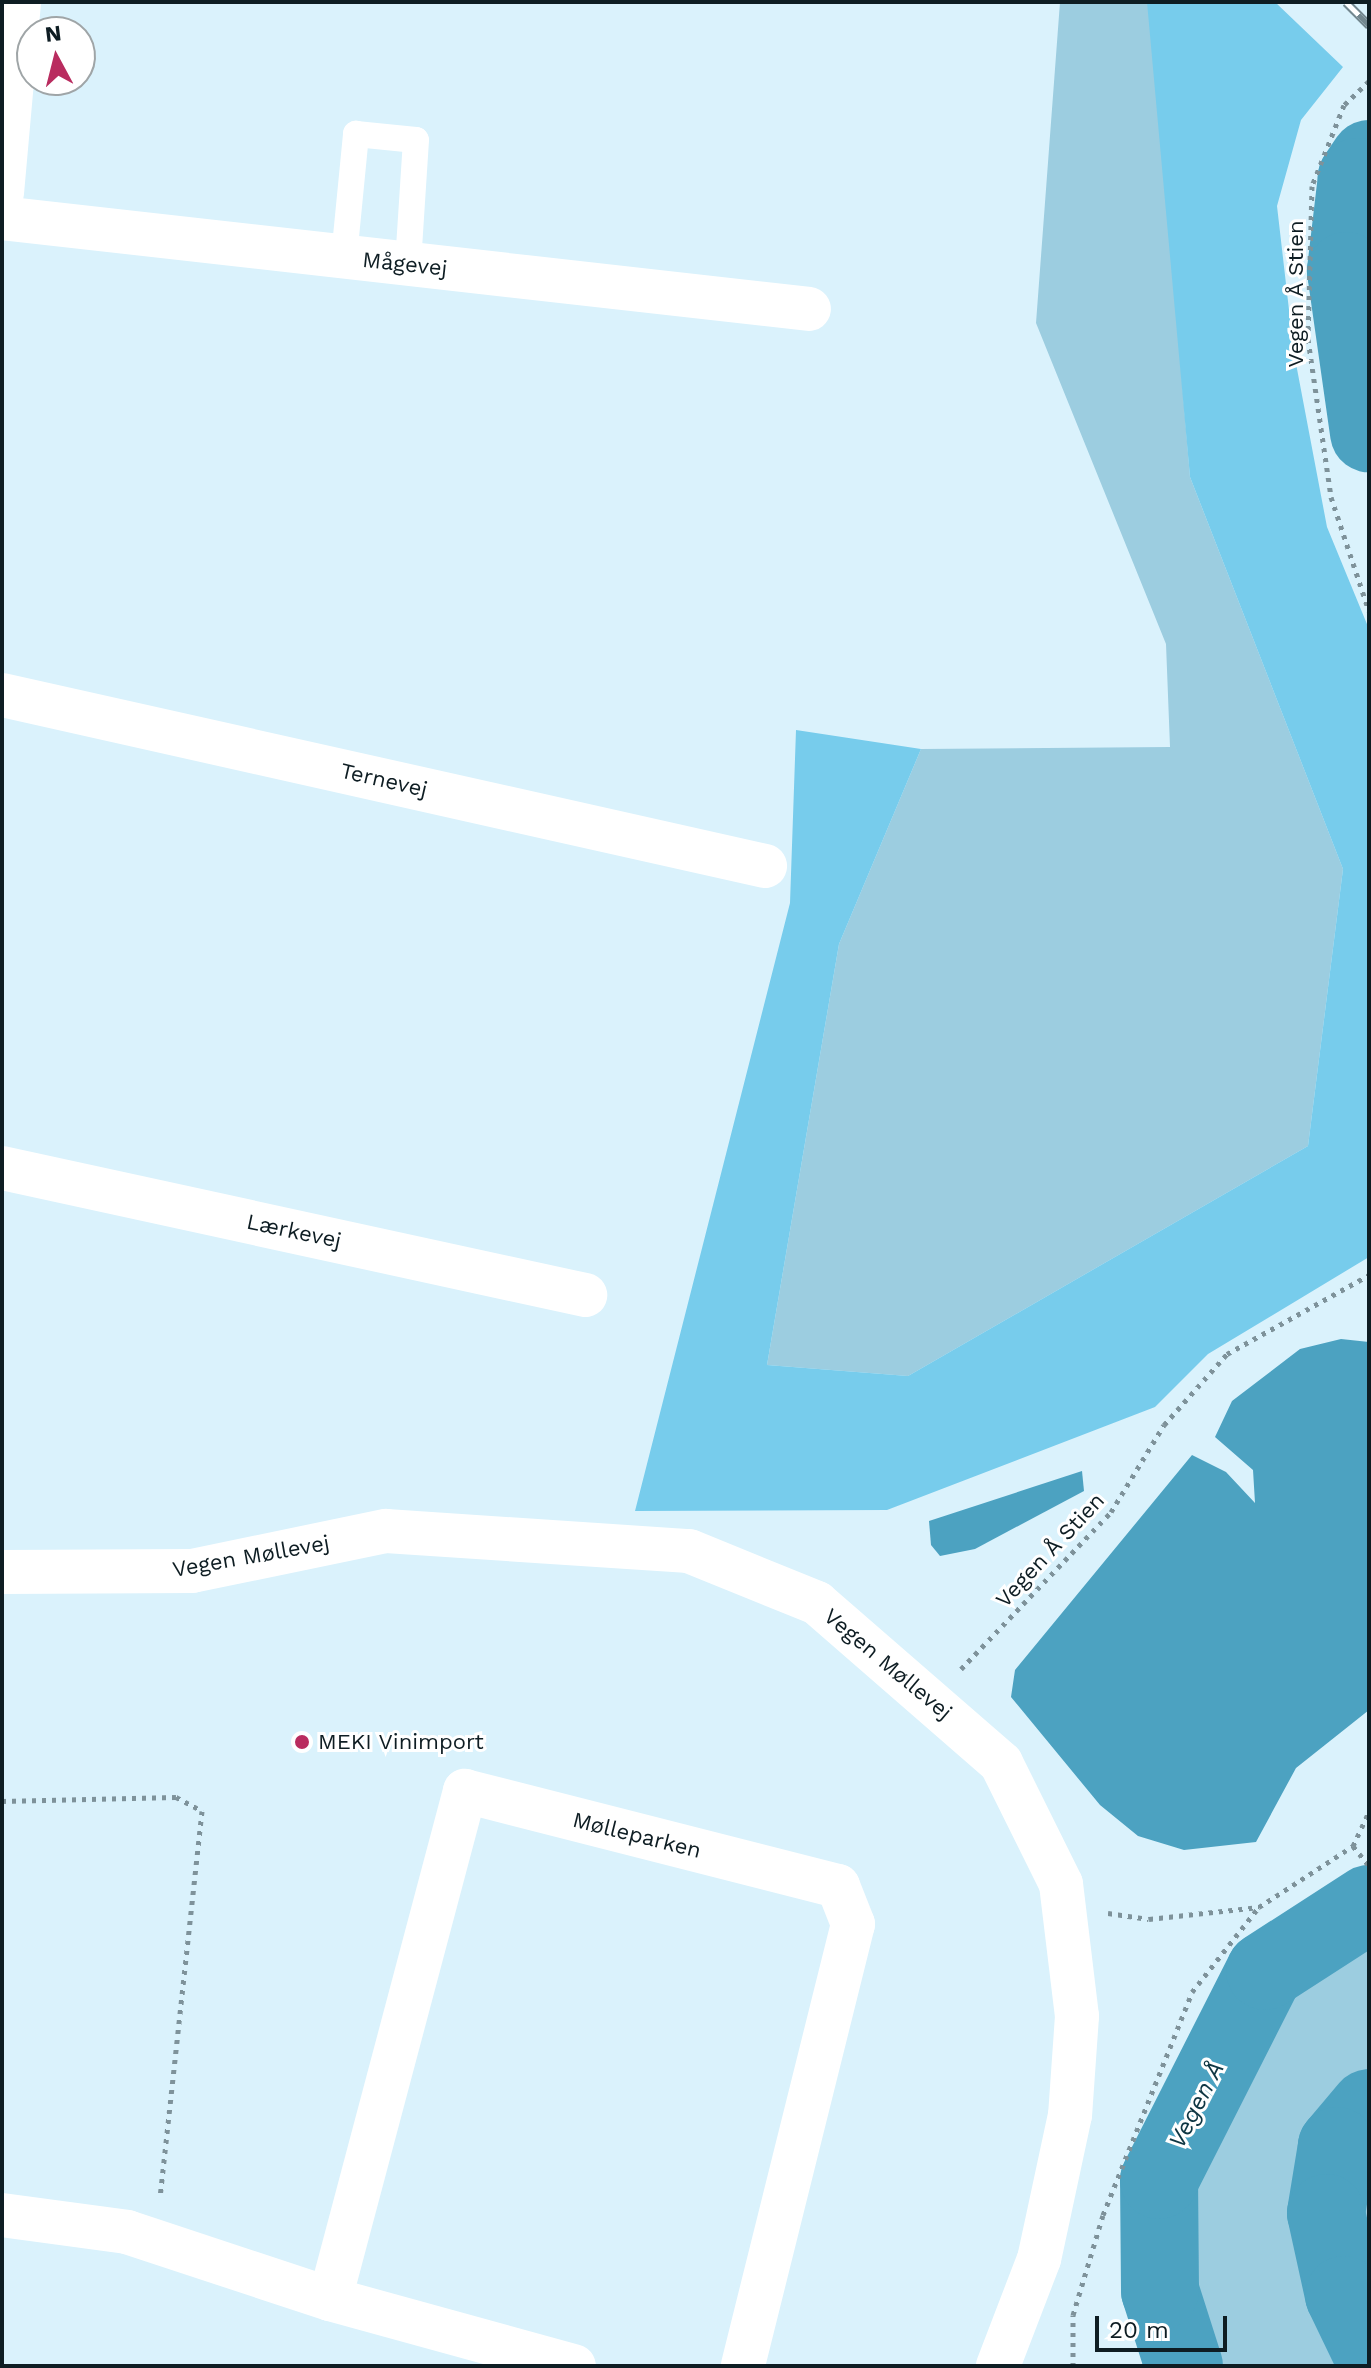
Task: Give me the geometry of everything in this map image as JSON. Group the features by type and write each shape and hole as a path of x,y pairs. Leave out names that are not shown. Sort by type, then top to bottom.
{"street":[{"path":"2,193 19,2"},
{"name":"Mågevej","path":"2,218 809,309"},
{"name":"Ternevej","path":"2,695 765,866"},
{"name":"Lærkevej","path":"2,1168 585,1295"},
{"name":"Vegen Møllevej","path":"2,1572 192,1571 386,1531 689,1551 817,1603 933,1699 1001,1763 1061,1884 1077,2016 1070,2115 1039,2259 998,2366"},
{"name":"Mølleparken","path":"330,2299 465,1791 838,1886 853,1924 743,2366"},
{"path":"2,2215 155,2241 330,2299 574,2366"}],"lane":[{"path":"344,257 356,134 416,140 408,264"}],"path":[{"name":"Vegen Å Stien","path":"1369,81 1344,105 1312,186 1308,339 1331,497 1369,611"},
{"name":"Vegen Å Stien","path":"933,1699 1111,1512 1164,1425 1227,1354 1369,1275"},
{"path":"2,1801 176,1797 202,1811 155,2241"},
{"path":"1073,2366 1073,2315 1103,2215 1192,1992 1259,1907 1353,1846 1369,1812"},
{"path":"1353,1846 1369,1866"},
{"path":"1063,1907 1149,1919 1259,1907"}],"shaded area":[{"path":"1060,2 1147,2 1151,9 1190,477 1343,869 1308,1146 908,1376 767,1365 839,944 921,749 1170,747 1166,644 1036,323"},
{"path":"1147,2 1275,2 1343,67 1301,120 1277,206 1294,353 1327,527 1369,629 1369,1257 1208,1354 1155,1407 887,1510 635,1511 790,903 796,730 921,749 839,944 767,1365 908,1376 1308,1146 1343,869 1190,477"},
{"path":"1341,1339 1369,1342 1369,1710 1296,1768 1256,1842 1184,1850 1138,1836 1100,1805 1011,1697 1015,1670 1192,1455 1226,1472 1255,1503 1253,1470 1215,1437 1232,1401 1300,1349"},
{"path":"1082,1471 1084,1491 975,1549 940,1556 931,1545 929,1521"},
{"path":"1369,1936 1369,2088 1339,2111 1302,2177 1306,2239 1340,2366 1211,2366 1187,2310 1184,2186 1274,1995"},
{"path":"1369,2139 1369,2300 1342,2196 1351,2159"}],"waterway":[{"name":"Vegen Å","path":"1369,159 1357,177 1346,271 1369,433"},
{"name":"Vegen Å","path":"1184,2366 1160,2291 1159,2180 1265,1971 1369,1904"},
{"name":"Vegen Å","path":"1369,2108 1337,2146 1326,2213 1344,2295 1369,2347"},
{"path":"1160,2291 1166,2366"}],"railway":[{"path":"1346,2 1369,25"}],"place":[{"name":"MEKI Vinimport","path":"302,1742"}]}
